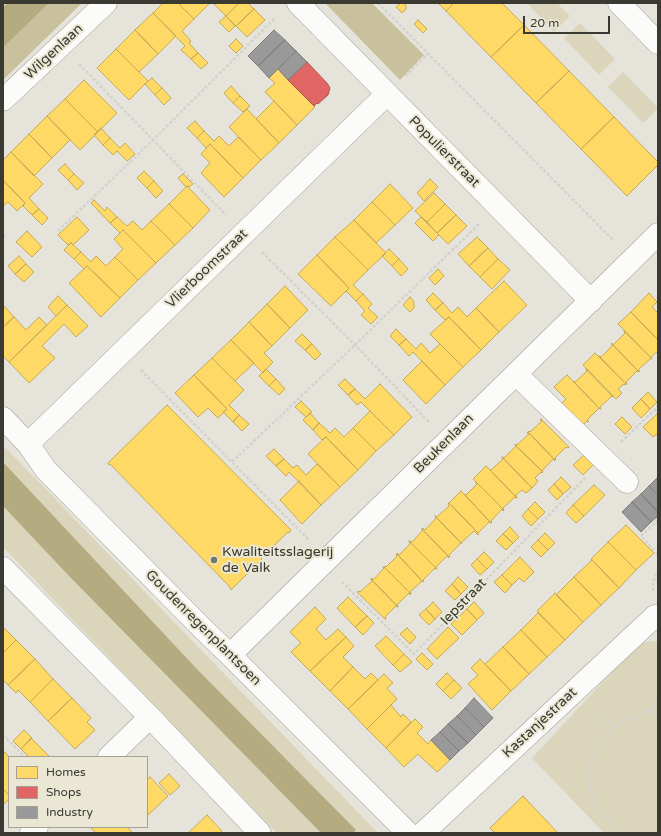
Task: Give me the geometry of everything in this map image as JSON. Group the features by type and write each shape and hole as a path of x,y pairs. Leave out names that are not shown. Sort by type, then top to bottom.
{"street":[{"name":"Wilgenlaan","path":"3,100 106,3"},
{"path":"619,3 658,43"},
{"name":"Populierstraat","path":"288,8 387,94 591,301"},
{"name":"Vlierboomstraat","path":"28,444 387,94"},
{"name":"Beukenlaan","path":"230,655 632,260 655,244"},
{"path":"516,374 627,482"},
{"name":"Goudenregenplantsoen","path":"3,418 28,444 46,470 408,833"},
{"path":"3,568 150,717 260,833"},
{"name":"Kastanjestraat","path":"423,833 655,616 658,619"},
{"path":"110,756 150,717"}],"path":[{"path":"378,3 632,260"},
{"path":"58,231 288,8"},
{"path":"232,462 355,345 497,206"},
{"path":"3,234 7,238"},
{"path":"123,351 232,462 325,561"},
{"name":"Iepstraat","path":"325,561 414,654 603,459 658,407"},
{"path":"658,520 641,536 658,555"},
{"path":"570,695 591,715 604,721 618,724"},
{"path":"626,833 607,819 596,804 590,788 590,767 596,749 605,736 618,724 647,711 658,700"},
{"path":"647,711 658,713"},
{"path":"3,735 24,756"}],"shaded area":[{"path":"7,3 49,3 3,48 3,7"},
{"path":"49,3 82,3 3,80 3,48"},
{"path":"325,3 372,3 424,55 400,80"},
{"path":"527,3 557,3 570,16 554,32"},
{"path":"580,23 615,59 599,75 564,38"},
{"path":"623,72 658,108 643,123 608,87"},
{"path":"3,445 378,833 353,833 355,830 196,668 3,462"},
{"path":"3,462 196,668 356,830 353,833 321,833 68,575 3,506"},
{"path":"3,506 68,575 321,833 277,833 3,547"},
{"path":"649,641 658,642 658,833 604,833 532,758 637,645"}],"building: Homes":[{"path":"163,3 178,3 194,19 182,31 191,41 189,43 198,53 191,59 181,50 185,46 153,13"},
{"path":"178,3 210,3 194,19"},
{"path":"239,3 226,16 214,4"},
{"path":"239,3 248,3 254,9 236,26 226,16"},
{"path":"401,3 404,3 406,6 406,9 402,13 396,7"},
{"path":"438,3 454,3 446,11"},
{"path":"454,3 502,3 524,25 491,57 446,11"},
{"path":"254,9 265,20 247,37 236,26"},
{"path":"153,13 176,36 158,54 135,30"},
{"path":"226,16 235,26 229,32 219,22"},
{"path":"418,20 427,29 423,33 414,24"},
{"path":"524,25 569,71 536,103 491,57"},
{"path":"135,30 158,54 139,72 116,49"},
{"path":"236,39 243,46 236,53 229,46"},
{"path":"116,49 148,81 129,100 97,68"},
{"path":"198,53 208,63 201,69 191,59"},
{"path":"278,69 315,107 297,125 265,92 275,83 269,78"},
{"path":"569,71 614,117 581,149 536,103"},
{"path":"152,78 162,88 155,95 145,84"},
{"path":"84,80 117,113 98,132 65,99"},
{"path":"231,86 240,96 233,103 224,93"},
{"path":"162,88 171,98 164,105 155,95"},
{"path":"240,96 250,106 243,112 233,103"},
{"path":"65,99 98,132 80,150 47,116"},
{"path":"274,101 297,125 279,143 256,119"},
{"path":"247,109 279,143 261,160 229,127"},
{"path":"47,116 70,140 52,158 29,134"},
{"path":"614,117 658,162 658,165 627,196 581,149"},
{"path":"195,121 204,131 197,138 187,128"},
{"path":"101,128 110,138 103,145 94,135"},
{"path":"204,131 214,141 219,136 229,146 238,137 261,160 243,178 210,144 206,148 197,138"},
{"path":"29,134 52,158 34,176 11,152"},
{"path":"110,138 120,148 125,143 135,154 127,161 117,151 113,155 103,145"},
{"path":"210,144 243,178 224,197 201,173 210,163 201,154"},
{"path":"11,152 43,184 29,198 39,209 32,215 23,206 25,203 3,180 3,160"},
{"path":"65,164 74,174 68,180 58,170"},
{"path":"144,171 154,181 147,188 137,178"},
{"path":"74,174 84,183 77,190 68,180"},
{"path":"183,174 193,184 189,187 186,187 178,178"},
{"path":"430,179 438,187 424,201 417,193"},
{"path":"3,180 25,203 17,211 8,202 3,206"},
{"path":"154,181 163,191 156,198 147,188"},
{"path":"390,184 413,208 395,225 372,202"},
{"path":"187,186 210,210 193,228 169,204"},
{"path":"434,193 445,204 427,222 415,211"},
{"path":"94,200 105,211 107,207 117,217 110,223 91,203"},
{"path":"372,202 395,225 376,243 354,220"},
{"path":"169,204 193,228 175,245 151,221"},
{"path":"445,204 456,215 437,233 427,222"},
{"path":"39,209 48,218 42,225 32,215"},
{"path":"456,215 467,226 448,244 437,233"},
{"path":"77,217 89,230 73,245 71,243 68,245 58,235"},
{"path":"117,217 127,226 133,221 142,230 151,221 175,245 156,263 123,230 120,233 110,223"},
{"path":"421,217 439,235 433,241 415,223"},
{"path":"354,220 386,253 368,270 335,237"},
{"path":"123,230 156,263 138,280 115,257 123,249 114,239"},
{"path":"27,231 42,247 32,257 16,242"},
{"path":"335,237 368,270 353,285 363,294 356,301 346,291 349,288 317,255"},
{"path":"477,237 488,248 469,266 458,254"},
{"path":"71,243 81,252 74,259 64,250"},
{"path":"488,248 498,259 480,277 469,266"},
{"path":"389,249 399,259 392,266 382,256"},
{"path":"81,252 91,262 96,256 106,266 115,257 138,280 120,298 87,266 84,269 74,259"},
{"path":"317,255 349,288 331,306 298,274"},
{"path":"19,256 26,264 15,274 8,266"},
{"path":"399,259 408,269 401,276 392,266"},
{"path":"498,259 510,270 492,289 480,277"},
{"path":"26,264 34,272 24,282 15,274"},
{"path":"87,266 120,298 101,317 69,283"},
{"path":"438,269 444,276 435,285 429,278"},
{"path":"504,281 527,305 499,332 476,308"},
{"path":"285,286 308,310 290,328 267,304"},
{"path":"433,293 443,303 435,310 426,300"},
{"path":"649,293 657,302 652,307 658,313 658,340 631,312"},
{"path":"363,294 372,304 368,308 378,317 371,324 361,315 365,311 356,301"},
{"path":"58,296 67,305 56,316 48,307"},
{"path":"410,297 414,302 414,308 410,312 403,305"},
{"path":"443,303 452,313 458,307 467,317 476,308 499,332 481,350 449,317 445,320 435,310"},
{"path":"267,304 290,328 272,346 249,322"},
{"path":"3,305 14,317 3,327"},
{"path":"67,305 88,326 76,337 64,324 42,346 55,358 29,383 9,362"},
{"path":"631,312 658,340 658,351 651,357 652,359 618,324"},
{"path":"14,317 26,330 39,317 47,325 9,362 3,356 3,327"},
{"path":"449,317 481,350 463,367 430,334"},
{"path":"249,322 272,346 264,353 273,362 263,373 231,340"},
{"path":"396,329 406,339 399,345 390,336"},
{"path":"624,331 652,359 650,359 638,370 640,371 639,372 612,344 613,345 625,333"},
{"path":"302,334 312,344 305,350 295,341"},
{"path":"406,339 416,349 421,343 430,353 440,344 463,367 445,385 413,352 409,356 399,345"},
{"path":"231,340 254,363 235,381 212,358"},
{"path":"312,344 321,354 315,360 305,350"},
{"path":"612,344 639,372 637,371 626,382 627,384 599,356 601,357 612,346"},
{"path":"595,353 626,384 618,389 622,393 616,399 583,365"},
{"path":"212,358 244,390 229,405 239,415 233,422 223,412 227,409 194,375"},
{"path":"422,361 445,385 426,404 403,380"},
{"path":"266,369 276,379 269,386 259,376"},
{"path":"586,369 613,397 612,396 600,407 601,409 573,381 575,382 587,371"},
{"path":"194,375 227,409 218,418 208,408 198,417 175,393"},
{"path":"567,375 600,409 599,408 587,420 589,421 582,426 560,405 566,399 554,387"},
{"path":"276,379 285,389 279,395 269,386"},
{"path":"345,379 355,389 348,395 338,385"},
{"path":"380,384 412,417 394,435 361,402 357,405 348,395 355,389 365,399"},
{"path":"648,392 657,402 650,409 641,399"},
{"path":"641,399 650,409 641,418 632,408"},
{"path":"301,401 312,412 306,417 295,407"},
{"path":"167,405 291,530 261,558 262,559 231,590 230,587 108,463"},
{"path":"370,411 394,435 376,451 353,428"},
{"path":"310,413 319,423 313,430 303,420"},
{"path":"657,414 658,433 653,437 643,427"},
{"path":"239,415 249,424 242,431 233,422"},
{"path":"622,417 632,427 625,434 615,424"},
{"path":"541,419 569,447 566,447 555,458 555,460 528,432 530,432 542,421 540,420"},
{"path":"319,423 330,433 335,428 344,437 353,428 376,451 358,470 326,437 322,440 313,430"},
{"path":"528,432 555,460 553,459 542,471 543,472 515,445 517,445 529,434 527,433"},
{"path":"326,437 358,470 340,487 308,454"},
{"path":"515,445 543,472 535,478 538,481 532,488 502,457 504,458 516,446"},
{"path":"274,449 284,459 276,466 266,456"},
{"path":"584,455 594,464 583,475 573,465"},
{"path":"502,457 532,488 526,493 522,490 516,495 517,498 490,470 503,459"},
{"path":"284,459 293,468 297,465 306,475 317,464 340,487 321,505 289,472 286,476 276,466"},
{"path":"486,466 517,498 515,497 503,508 504,510 473,479"},
{"path":"561,477 571,487 563,494 554,484"},
{"path":"299,481 321,505 302,524 280,500"},
{"path":"476,483 504,510 503,511 502,509 491,521 491,523 464,494 466,495 477,484"},
{"path":"554,484 563,494 557,500 548,490"},
{"path":"594,485 605,495 584,516 573,505"},
{"path":"461,491 491,523 489,522 478,533 449,503"},
{"path":"535,502 545,512 538,519 528,509"},
{"path":"449,503 479,534 478,535 474,531 461,543 435,516 437,517 449,506"},
{"path":"573,505 584,516 576,523 566,513"},
{"path":"528,509 538,519 531,526 522,516"},
{"path":"435,516 462,544 461,543 449,555 449,557 422,529 423,528 425,530 436,518"},
{"path":"626,525 654,553 636,570 608,542"},
{"path":"510,527 519,537 513,543 503,534"},
{"path":"423,530 449,557 447,556 436,567 437,569 409,541 412,542"},
{"path":"545,533 555,543 548,550 538,540"},
{"path":"503,534 513,543 506,550 496,541"},
{"path":"538,540 548,550 541,557 531,547"},
{"path":"409,541 437,569 435,568 423,580 423,582 397,554 399,555 410,544"},
{"path":"608,542 636,570 619,588 591,559"},
{"path":"484,552 494,562 487,569 477,559"},
{"path":"397,554 423,582 422,581 410,592 411,594 384,567 386,567 397,556"},
{"path":"520,557 534,572 524,582 519,578 512,585 502,575"},
{"path":"477,559 487,569 480,575 471,565"},
{"path":"592,560 619,588 601,605 574,577"},
{"path":"383,567 411,594 410,595 409,593 397,605 398,607 371,579 372,578 373,580 384,568"},
{"path":"502,575 512,585 505,593 494,582"},
{"path":"458,577 468,587 461,594 452,584"},
{"path":"574,577 601,605 583,622 556,595"},
{"path":"371,579 398,607 396,606 385,617 386,619 357,592 360,592 372,581"},
{"path":"452,584 461,594 455,600 445,591"},
{"path":"555,593 583,622 565,640 537,611"},
{"path":"348,597 367,616 355,627 337,608"},
{"path":"433,602 442,612 435,619 426,609"},
{"path":"474,602 484,613 477,620 467,609"},
{"path":"315,607 326,619 316,629 326,640 338,629 346,637 310,671 291,652 301,643 290,632"},
{"path":"426,609 435,619 429,625 419,615"},
{"path":"467,609 477,620 462,635 451,624"},
{"path":"538,613 565,640 547,657 521,630"},
{"path":"367,616 374,623 363,635 355,627"},
{"path":"3,627 16,640 3,653"},
{"path":"448,627 459,638 437,659 427,649"},
{"path":"407,628 416,637 410,644 400,634"},
{"path":"521,630 547,657 529,674 503,647"},
{"path":"386,636 404,654 393,665 375,646"},
{"path":"346,637 354,646 343,657 353,667 330,691 310,671"},
{"path":"16,640 35,659 8,685 3,680 3,653"},
{"path":"503,647 529,674 511,691 485,664"},
{"path":"422,653 433,664 427,670 416,659"},
{"path":"404,654 412,662 400,672 393,665"},
{"path":"35,659 53,679 30,702 18,690 16,693 8,685"},
{"path":"480,659 511,691 492,710 468,684 478,675 471,668"},
{"path":"353,667 365,679 371,673 378,680 348,709 330,691"},
{"path":"447,673 454,680 443,691 436,684"},
{"path":"384,674 393,683 387,688 397,699 367,729 348,709"},
{"path":"53,679 72,698 48,721 30,702"},
{"path":"454,680 462,688 451,699 443,691"},
{"path":"72,698 91,718 87,722 95,730 75,749 48,721"},
{"path":"391,705 401,717 403,714 411,722 386,748 367,729"},
{"path":"415,719 423,727 417,733 428,744 431,740 450,760 437,772 418,754 404,767 386,748"},
{"path":"24,730 32,738 21,749 13,741"},
{"path":"31,738 49,756 28,756 21,749"},
{"path":"5,752 8,756 8,794 3,789 3,755"},
{"path":"169,774 180,786 170,795 159,783"},
{"path":"150,777 168,796 148,815 148,779"},
{"path":"3,789 8,794 8,800 3,805"},
{"path":"523,796 558,833 495,833 490,828"},
{"path":"207,815 222,831 220,833 188,833"},
{"path":"91,828 128,828 133,833 96,833"}],"building: Shops":[{"path":"307,62 330,88 328,95 314,106 288,80"}],"building: Industry":[{"path":"274,30 285,40 258,66 248,56"},
{"path":"285,40 296,51 269,78 258,66"},
{"path":"296,51 307,62 288,80 278,69"},
{"path":"658,477 658,495 649,486"},
{"path":"649,486 658,495 658,512 641,494"},
{"path":"641,494 658,512 658,516 651,522 632,502"},
{"path":"632,502 651,522 641,532 622,512"},
{"path":"474,698 493,718 484,727 465,708"},
{"path":"465,708 484,727 476,735 457,716"},
{"path":"457,716 476,735 468,743 448,724"},
{"path":"448,724 468,743 459,751 440,732"},
{"path":"440,732 459,751 450,760 431,740"}],"place":[{"name":"Kwaliteitsslagerij de Valk","path":"214,560"}]}
